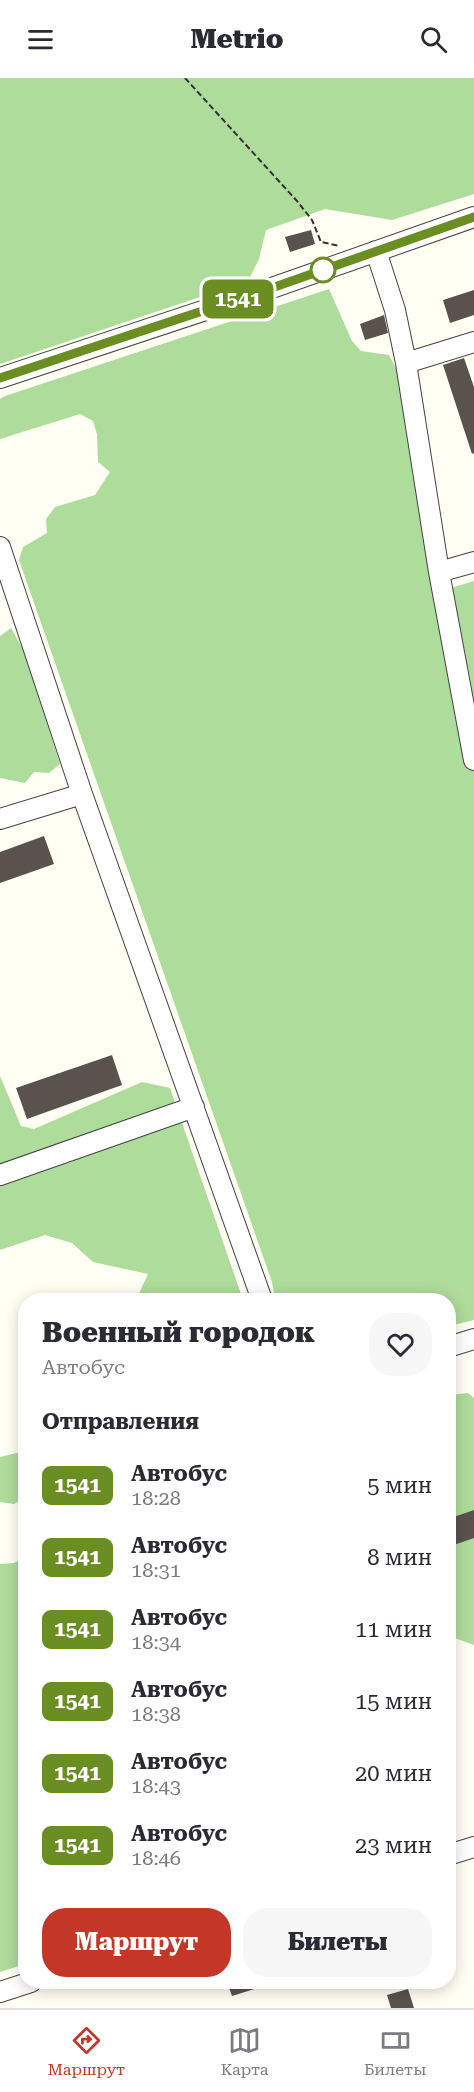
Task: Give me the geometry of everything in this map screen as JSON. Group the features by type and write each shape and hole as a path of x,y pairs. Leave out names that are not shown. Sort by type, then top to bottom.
{"street":[{"path":"0,378 266,290 474,217"},
{"path":"376,251 395,310 439,572 474,760"},
{"path":"405,363 474,342"},
{"path":"0,548 82,794 260,1293"},
{"path":"439,572 474,562"},
{"path":"0,819 82,794"},
{"path":"0,1175 194,1107"},
{"path":"456,1345 474,1339"},
{"path":"456,1853 474,1847"},
{"path":"0,1992 18,1986"}],"path":[{"path":"185,78 297,201 312,220 321,242 340,246"}],"green space":[{"path":"0,78 474,78 474,194 392,220 325,209 266,230 259,259 248,281 0,364"},
{"path":"329,289 352,341 361,351 389,355 402,380 431,587 444,590 474,581 474,1320 456,1324 456,1293 274,1293 272,1282 19,560 23,547 47,533 46,519 55,507 95,495 110,472 98,462 97,434 93,421 80,414 0,439 0,399"},
{"path":"11,628 24,651 60,764 49,773 34,772 25,783 0,778 0,636"},
{"path":"0,1076 21,1126 34,1129 142,1082 170,1088 241,1293 139,1293 148,1274 93,1262 72,1243 45,1235 0,1250"},
{"path":"468,1393 474,1398 474,1645 456,1638 456,1394"},
{"path":"18,1453 18,1502 14,1504 0,1502 0,1457"},
{"path":"18,1561 18,1966 0,1972 0,1564"}],"building":[{"path":"311,230 315,244 290,252 285,237"},
{"path":"474,290 474,315 450,323 443,300"},
{"path":"384,315 388,333 365,340 360,324"},
{"path":"464,358 474,387 474,453 472,454 443,365"},
{"path":"44,836 54,864 0,883 0,852"},
{"path":"112,1055 122,1085 27,1119 16,1088"},
{"path":"474,1510 474,1538 456,1544 456,1516"},
{"path":"230,1989 255,1989 232,1996"},
{"path":"408,1989 414,2008 391,2008 387,1995"}],"bus line":[{"name":"1541","path":"0,378 266,290 474,217"}]}
